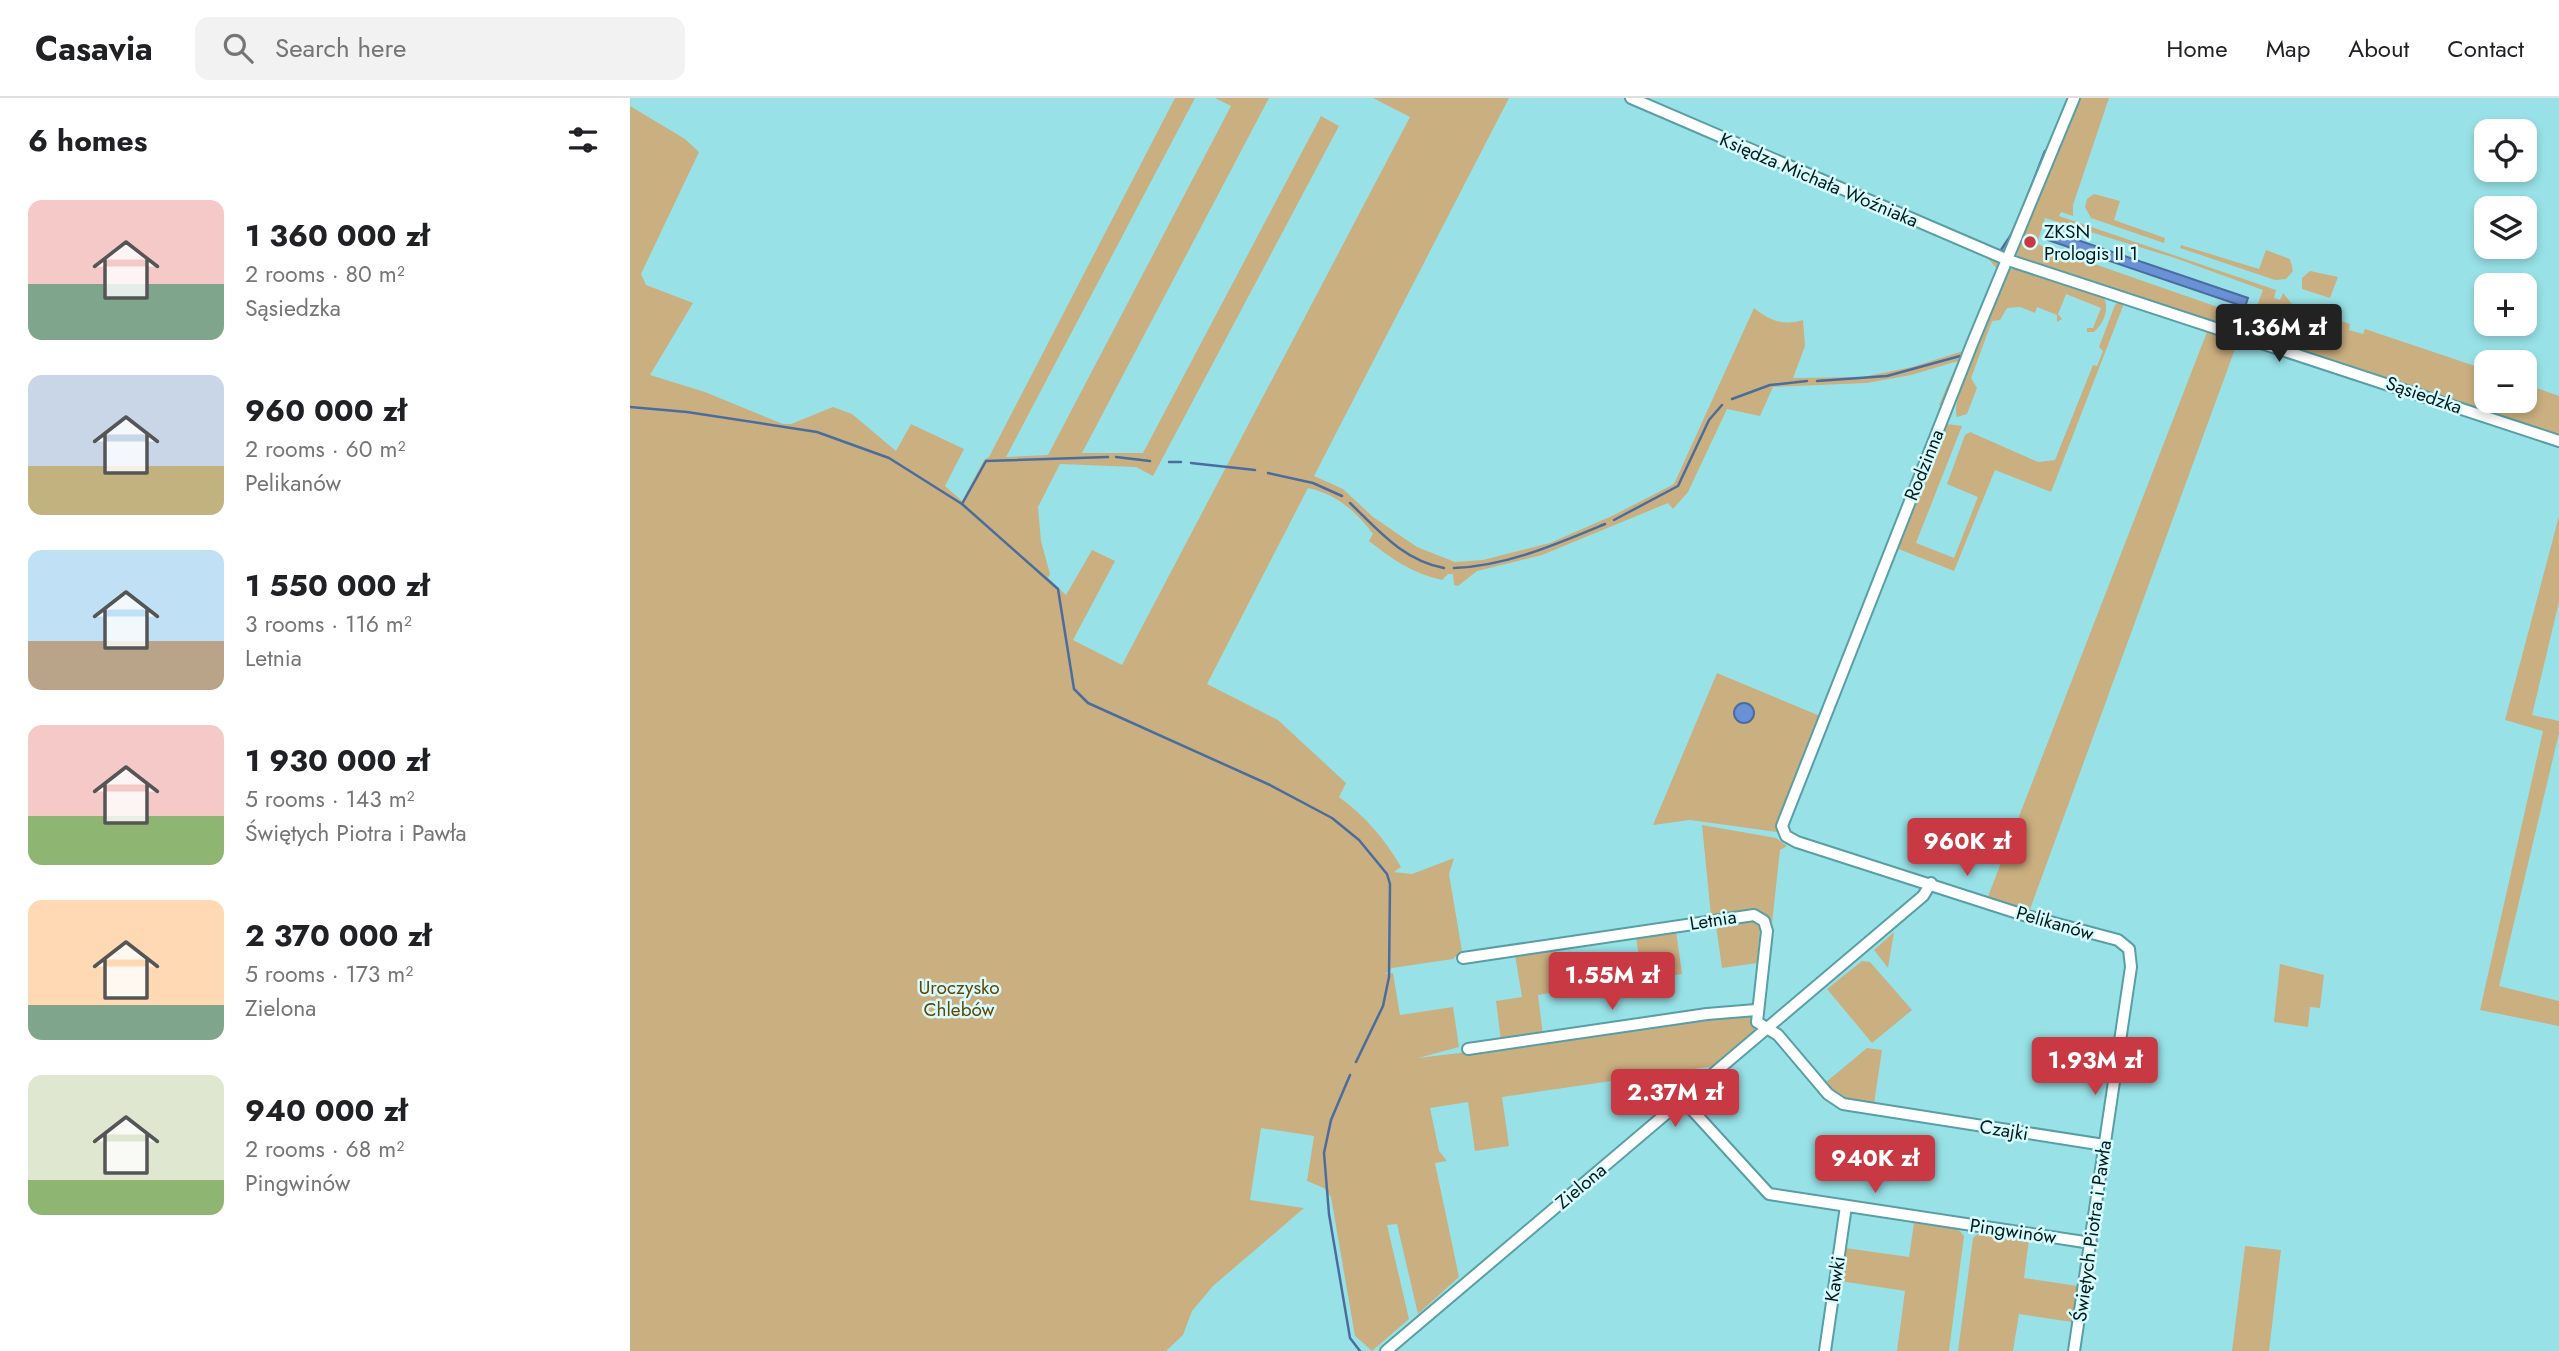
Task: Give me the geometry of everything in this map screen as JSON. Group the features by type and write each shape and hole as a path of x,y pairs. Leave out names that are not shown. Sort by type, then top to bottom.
{"street":[{"name":"Księdza Michała Woźniaka","path":"1631,98 2008,260"},
{"name":"Rodzinna","path":"1784,833 1782,821 1789,801 2074,98"},
{"name":"Sąsiedzka","path":"2008,260 2559,442"},
{"name":"Pelikanów","path":"1784,833 1797,842 2027,916 2118,940 2126,946"},
{"name":"Zielona","path":"1386,1351 1769,1030 1923,896 1931,883"},
{"name":"Letnia","path":"1463,958 1754,915 1761,918 1767,931 1756,1010"},
{"name":"Świętych Piotra i Pawła","path":"2074,1351 2131,967 2131,957 2126,946"},
{"path":"1468,1049 1707,1014 1756,1010 1757,1022 1769,1030"},
{"name":"Czajki","path":"1769,1030 1778,1035 1828,1094 1843,1104 2104,1145"},
{"name":"Pingwinów","path":"1685,1101 1769,1194 2091,1243"},
{"name":"Kawki","path":"1825,1351 1846,1206"}],"green space":[{"name":"Uroczysko Chlebów","path":"1175,98 1195,98 1006,457 1048,455 1231,106 1215,98 1269,98 1082,453 1143,453 1321,116 1339,126 1153,476 1136,467 1060,464 1038,507 1041,541 1050,574 1048,578 1066,595 1092,550 1115,561 1073,640 1122,665 1410,117 1373,98 1509,98 1314,476 1343,489 1373,517 1417,547 1455,562 1483,560 1550,543 1614,515 1674,484 1754,308 1777,321 1803,320 1805,346 1793,378 1863,377 1912,367 1963,351 1997,269 1987,257 2000,264 1942,405 1939,405 1958,361 1911,375 1867,383 1773,387 1760,416 1727,409 1688,492 1673,509 1668,503 1542,555 1477,571 1458,586 1454,585 1453,574 1448,574 1442,580 1412,570 1394,560 1369,541 1373,534 1352,511 1328,494 1308,488 1207,684 1278,720 1346,783 1339,797 1366,820 1388,847 1401,867 1394,872 1412,874 1454,858 1449,874 1462,951 1453,959 1392,968 1385,974 1393,973 1400,1015 1453,1007 1459,1047 1418,1058 1591,1037 1735,1015 1749,1016 1754,1025 1754,1035 1714,1066 1502,1097 1509,1146 1475,1151 1468,1102 1430,1108 1439,1151 1447,1161 1435,1163 1459,1277 1418,1314 1397,1224 1387,1225 1409,1319 1372,1351 1355,1336 1331,1197 1324,1188 1307,1181 1314,1136 1261,1128 1250,1200 1304,1208 1213,1286 1192,1311 1183,1335 1166,1351 630,1351 630,106 685,139 699,152 641,274 646,285 693,303 650,375 705,392 783,424 791,424 833,407 852,414 896,451 911,424 964,449 945,486 962,501 984,460 989,457"},
{"path":"2067,98 2070,98 2007,250 2000,252 2006,243"},
{"path":"2078,98 2109,98 2073,205 2073,216 2061,212 2059,216 2276,290 2274,298 2280,300 2283,293 2292,304 2288,312 2299,316 2300,307 2350,324 2349,330 2363,334 2365,329 2474,366 2474,408 2018,257 2016,251","holes":["2045,218 2175,258 2263,290 2252,319 2037,244"]},
{"path":"2094,194 2120,201 2114,220 2165,238 2164,243 2091,218 2085,207 2087,199"},
{"path":"2181,245 2259,269 2266,250 2290,259 2293,271 2286,279 2275,280 2180,248"},
{"path":"2017,267 2102,295 2106,305 2103,320 2094,332 2087,332 2087,328 2093,328 2101,308 2066,294 2058,314 2062,319 2057,322 2057,315 2037,307 2035,313 2020,307 2007,308 2000,320 1992,321 1971,378 1977,388 1967,414 1957,417 1960,390 1976,346 2008,271"},
{"path":"2310,271 2338,277 2330,298 2302,289 2302,278"},
{"path":"2125,301 2051,492 1995,470 1954,571 1896,548 1947,424 1962,426 1916,543 1954,558 1978,497 1947,484 1965,435 1970,432 2038,462 2055,460 2093,365 2097,366 2103,351 2099,347 2115,305"},
{"path":"2212,329 2239,338 2029,912 1987,899 2207,332"},
{"path":"2537,388 2559,396 2559,436 2489,413 2537,413"},
{"path":"2559,516 2559,602 2532,715 2559,721 2559,733 2499,986 2559,1001 2559,1026 2480,1010 2543,731 2505,720"},
{"path":"1717,673 1820,716 1777,832 1690,820 1653,825"},
{"path":"1702,825 1776,838 1787,846 1780,850 1771,932 1746,911 1711,916"},
{"path":"1749,919 1760,927 1757,963 1722,968 1716,925"},
{"path":"1676,931 1682,974 1642,980 1636,937"},
{"path":"1894,932 1888,968 1874,950"},
{"path":"1555,949 1562,991 1538,995 1543,1035 1501,1041 1496,1001 1522,997 1515,955"},
{"path":"1862,961 1870,962 1912,1010 1872,1043 1827,989"},
{"path":"2280,964 2324,975 2320,1008 2310,1007 2308,1027 2274,1022"},
{"path":"1867,1048 1882,1050 1874,1104 1847,1100 1825,1083"},
{"path":"1914,1223 1957,1228 1964,1236 1949,1351 1897,1351 1905,1291 1840,1281 1845,1248 1909,1257"},
{"path":"1981,1232 2029,1239 2024,1278 2078,1286 2072,1322 2019,1314 2013,1351 1958,1351 1973,1238"},
{"path":"2245,1246 2281,1250 2269,1351 2232,1351"}],"water":[{"path":"2051,231 2248,298 2245,307 2048,240"},
{"path":"1744,703 1751,706 1754,713 1751,720 1744,723 1737,720 1734,713 1737,706"}],"waterway":[{"path":"2026,200 2045,151"},
{"path":"2001,250 2013,232"},
{"path":"1817,381 1887,376 1960,356"},
{"path":"1732,399 1770,385 1807,381"},
{"path":"1614,520 1678,486 1709,420 1722,405"},
{"path":"630,407 687,412 817,432 889,458 962,504 1058,589 1074,689 1088,703 1270,785 1332,818 1359,840 1387,874 1390,884 1389,977 1383,1006 1356,1062"},
{"path":"962,504 986,461 1108,457"},
{"path":"1116,457 1150,461"},
{"path":"1169,462 1181,462"},
{"path":"1191,463 1255,470"},
{"path":"1268,473 1313,483 1342,496"},
{"path":"1350,503 1392,543 1416,558 1444,568"},
{"path":"1454,568 1512,558 1605,524"},
{"path":"1350,1075 1331,1120 1324,1153 1329,1214 1350,1338 1360,1351"}],"place":[{"name":"ZKSN Prologis II 1","path":"2030,242"}]}
